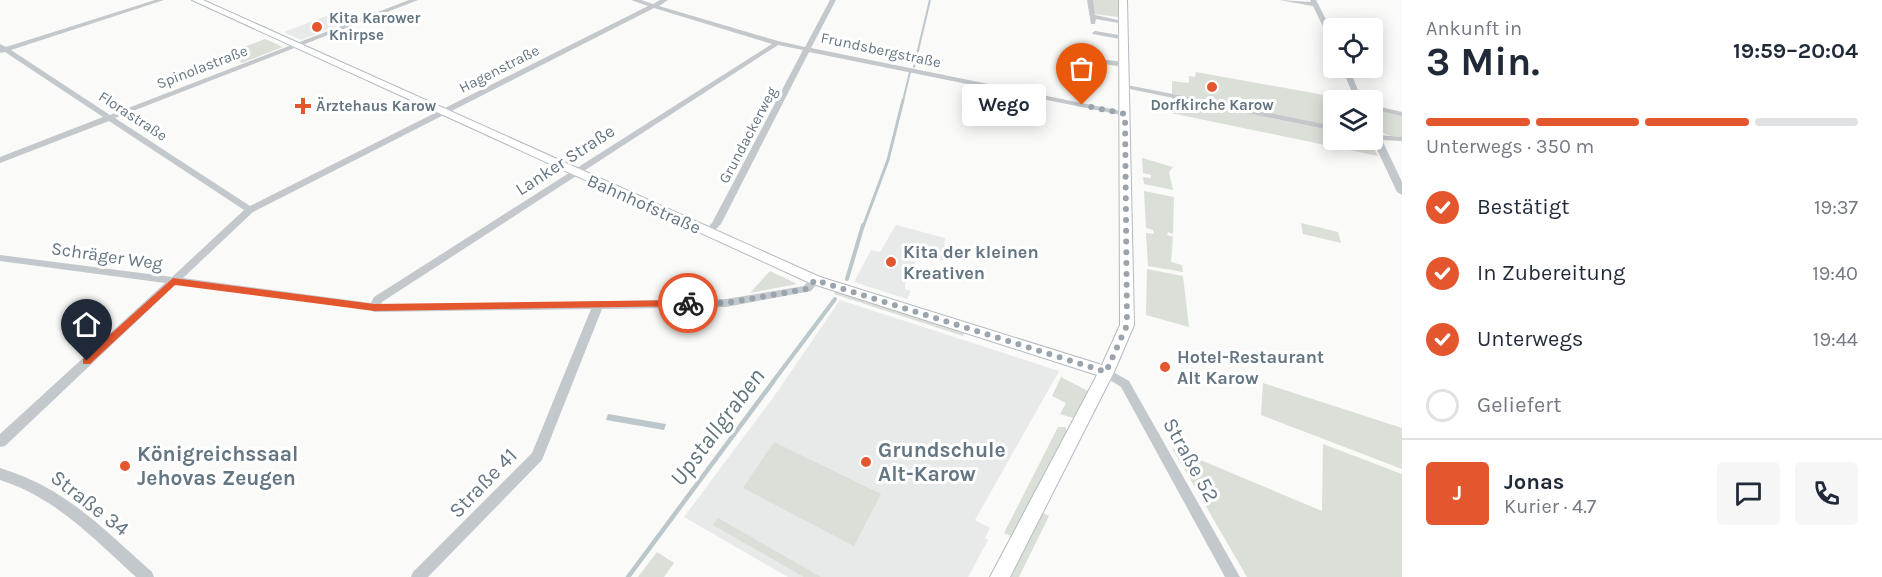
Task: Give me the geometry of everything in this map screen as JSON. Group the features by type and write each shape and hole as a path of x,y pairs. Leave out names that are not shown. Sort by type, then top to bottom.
{"main road":[{"name":"Bahnhofstraße","path":"196,0 815,280 1106,372"},
{"path":"1000,577 1106,372 1127,325 1124,0"}],"street":[{"path":"2,49 161,0"},
{"name":"Spinolastraße","path":"0,160 415,0"},
{"name":"Frundsbergstraße","path":"634,0 777,43 1125,114"},
{"name":"Hagenstraße","path":"0,442 250,210 664,0"},
{"path":"809,49 833,0"},
{"path":"1090,0 1094,30 1125,38"},
{"path":"1282,0 1315,2 1323,19"},
{"path":"1092,16 1124,22"},
{"name":"Lanker Straße","path":"374,308 378,300 777,43"},
{"name":"Florastraße","path":"2,49 250,210"},
{"name":"Grundackerweg","path":"708,232 716,224 809,49"},
{"path":"1101,50 1101,63 1125,64"},
{"path":"1125,86 1323,127"},
{"path":"1383,109 1402,114"},
{"path":"1383,138 1402,140"},
{"path":"1381,150 1402,192"},
{"name":"Schräger Weg","path":"0,258 374,308 726,303 807,289 815,280"},
{"name":"Straße 41","path":"418,577 537,456 598,304"},
{"name":"Straße 52","path":"1106,372 1125,384 1233,577"},
{"name":"Straße 34","path":"0,474 15,477 49,493 147,577"}],"shaded area":[{"path":"1092,0 1118,0 1118,17 1094,14"},
{"name":"Kita Karower Knirpse","path":"332,14 350,21 301,40 284,32"},
{"path":"265,39 283,47 242,63 225,54"},
{"path":"1196,72 1323,95 1323,125 1172,94 1172,81 1189,83 1189,76 1195,77"},
{"path":"1172,97 1323,129 1323,145 1171,113"},
{"path":"1383,111 1402,115 1402,137 1384,134"},
{"path":"1349,150 1375,150 1378,156"},
{"path":"1142,158 1173,167 1169,172 1173,190 1144,184 1143,177 1151,178 1151,175 1143,173"},
{"path":"1144,191 1174,197 1173,234 1168,232 1167,235 1173,237 1171,262 1182,265 1183,272 1148,266 1146,233 1154,234 1153,230 1146,228"},
{"path":"1301,223 1338,232 1341,243 1303,234"},
{"name":"Kita der kleinen Kreativen","path":"896,225 945,238 943,261 919,254 905,284 905,289 911,291 907,299 854,282 871,250 880,252"},
{"path":"1147,269 1183,276 1189,327 1146,315"},
{"path":"770,271 797,284 750,293"},
{"path":"836,291 964,333 963,336 834,294"},
{"name":"Grundschule Alt-Karow","path":"840,300 1059,371 975,520 990,528 985,538 988,540 968,577 788,577 684,517 775,395"},
{"path":"1061,377 1088,391 1073,418 1060,414 1066,403 1052,396"},
{"path":"1263,383 1402,428 1402,469 1261,415"},
{"path":"608,414 666,424 664,430 606,420"},
{"path":"1058,427 1065,427 1067,431 1011,536 1004,533"},
{"path":"774,442 881,494 854,546 743,488"},
{"path":"1323,444 1402,474 1402,577 1247,577 1172,448 1322,511"},
{"path":"1043,513 1049,516 1019,577 1011,577"},
{"path":"718,518 821,577 804,577 713,525"},
{"path":"657,552 674,563 664,577 638,577"}],"waterway":[{"path":"914,67 930,0"},
{"name":"Upstallgraben","path":"903,101 910,72"},
{"name":"Upstallgraben","path":"863,227 888,160 903,100"},
{"name":"Upstallgraben","path":"847,279 863,225"},
{"name":"Upstallgraben","path":"772,383 835,299"},
{"name":"Upstallgraben","path":"628,577 773,382"}],"way so far":[{"path":"688,303 726,303 807,289 815,280 1106,372 1127,325 1125,114 1082,105"}],"place":[{"name":"Kita Karower Knirpse","path":"317,27"},
{"name":"Dorfkirche Karow","path":"1212,87"},
{"name":"Wego","path":"1082,105"},
{"name":"Ärztehaus Karow","path":"303,106"},
{"name":"Kita der kleinen Kreativen","path":"891,262"},
{"name":"Hotel-Restaurant Alt Karow","path":"1165,367"},
{"name":"Grundschule Alt-Karow","path":"866,462"},
{"name":"Königreichssaal Jehovas Zeugen","path":"125,466"}],"route":[{"path":"87,361 173,281 392,309 688,303"}]}
